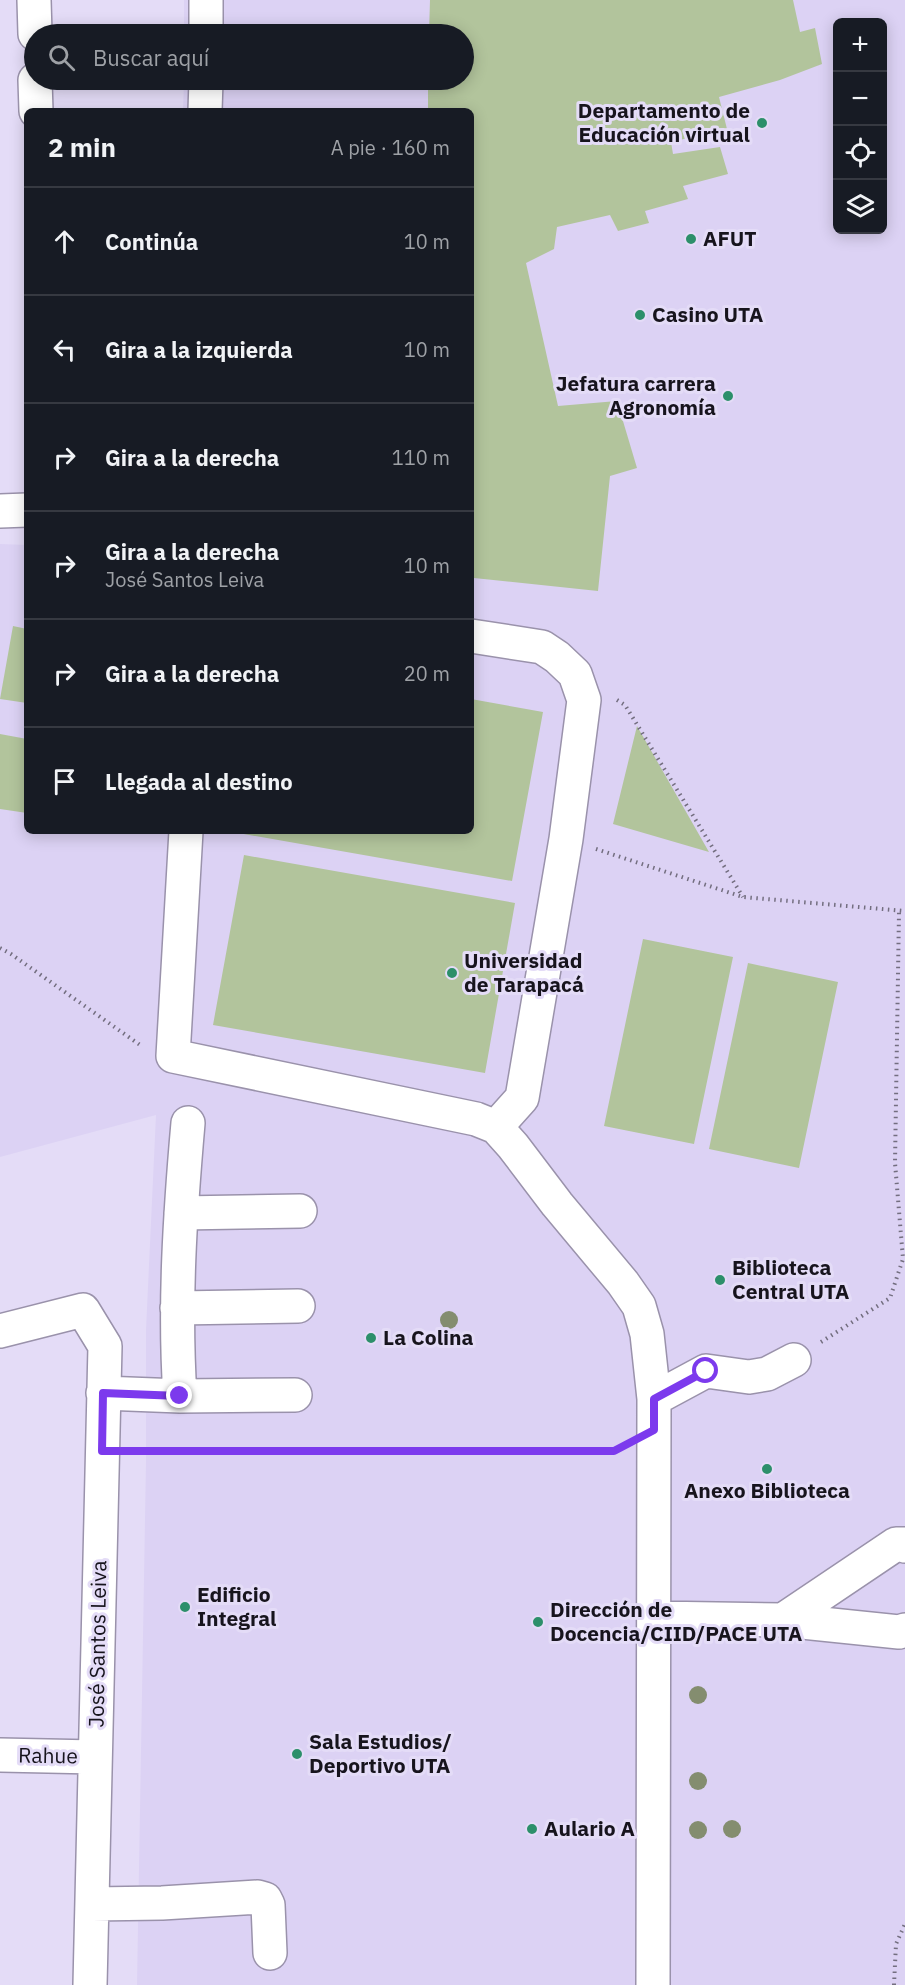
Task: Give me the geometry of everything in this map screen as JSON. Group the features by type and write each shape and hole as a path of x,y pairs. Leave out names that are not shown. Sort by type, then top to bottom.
{"street":[{"path":"34,0 35,24"},
{"path":"206,0 206,24"},
{"path":"35,90 36,108"},
{"path":"206,90 206,108"},
{"path":"0,511 24,510"},
{"path":"474,636 542,647 575,674 584,700 566,839 522,1098 496,1127"},
{"path":"186,834 173,1056 476,1119 496,1127 623,1282 639,1306 647,1334 654,1414 652,1985"},
{"path":"180,1396 177,1308 188,1123"},
{"path":"181,1213 300,1211"},
{"path":"177,1308 298,1306"},
{"name":"José Santos Leiva","path":"0,1331 83,1310 105,1346 90,1985"},
{"path":"654,1414 706,1371 749,1377 767,1374 794,1360"},
{"path":"103,1393 180,1396 295,1395"},
{"path":"783,1620 896,1544 905,1546"},
{"path":"654,1618 783,1620 899,1632 905,1630"},
{"name":"Rahue","path":"0,1755 95,1757"},
{"path":"92,1904 162,1903 258,1897 265,1899 268,1905 270,1953"}],"path":[{"path":"575,674 625,705 743,897"},
{"path":"566,839 743,897 905,911"},
{"path":"794,1360 890,1298 903,1259 895,1163 899,912"},
{"path":"0,948 143,1047 173,1056"},
{"path":"899,1270 905,1270"},
{"path":"102,1451 614,1451 654,1414"},
{"path":"894,1985 896,1944 905,1924"}],"shaded area":[{"name":"Universidad de Tarapacá","path":"184,0 905,0 905,1985 137,1985 146,1462 146,1330 156,1115 0,1157 0,544 24,545 24,834 474,834 474,108 183,108 184,90 474,90 474,24 184,24"}],"green space":[{"path":"430,0 793,0 800,32 815,28 822,64 780,80 719,97 727,129 671,142 673,154 720,147 728,174 683,186 688,199 645,211 649,223 618,231 610,215 557,227 554,249 526,263 558,406 617,401 637,468 610,476 598,591 474,578 474,108 428,108 428,90 474,90 474,24 429,24"},
{"path":"13,626 24,628 24,703 0,699"},
{"path":"474,700 543,712 512,881 244,834 474,834"},
{"path":"637,726 709,852 613,824"},
{"path":"0,734 24,738 24,813 0,809"},
{"path":"244,855 515,903 485,1073 213,1025"},
{"path":"643,939 733,957 694,1144 604,1126"},
{"path":"748,963 838,982 799,1168 709,1149"}],"place":[{"name":"Departamento de Educación virtual","path":"762,123"},
{"name":"AFUT","path":"691,239"},
{"name":"Casino UTA","path":"640,315"},
{"name":"Jefatura carrera Agronomía","path":"728,396"},
{"name":"Universidad de Tarapacá","path":"452,973"},
{"name":"Biblioteca Central UTA","path":"720,1280"},
{"name":"La Colina","path":"371,1338"},
{"name":"Anexo Biblioteca","path":"767,1469"},
{"name":"Edificio Integral","path":"185,1607"},
{"name":"Dirección de Docencia/CIID/PACE UTA","path":"538,1622"},
{"name":"Sala Estudios/ Deportivo UTA","path":"297,1754"},
{"name":"Aulario A","path":"532,1829"}],"route":[{"path":"180,1396 103,1393 102,1451 614,1451 654,1430 654,1399 706,1371"}]}
